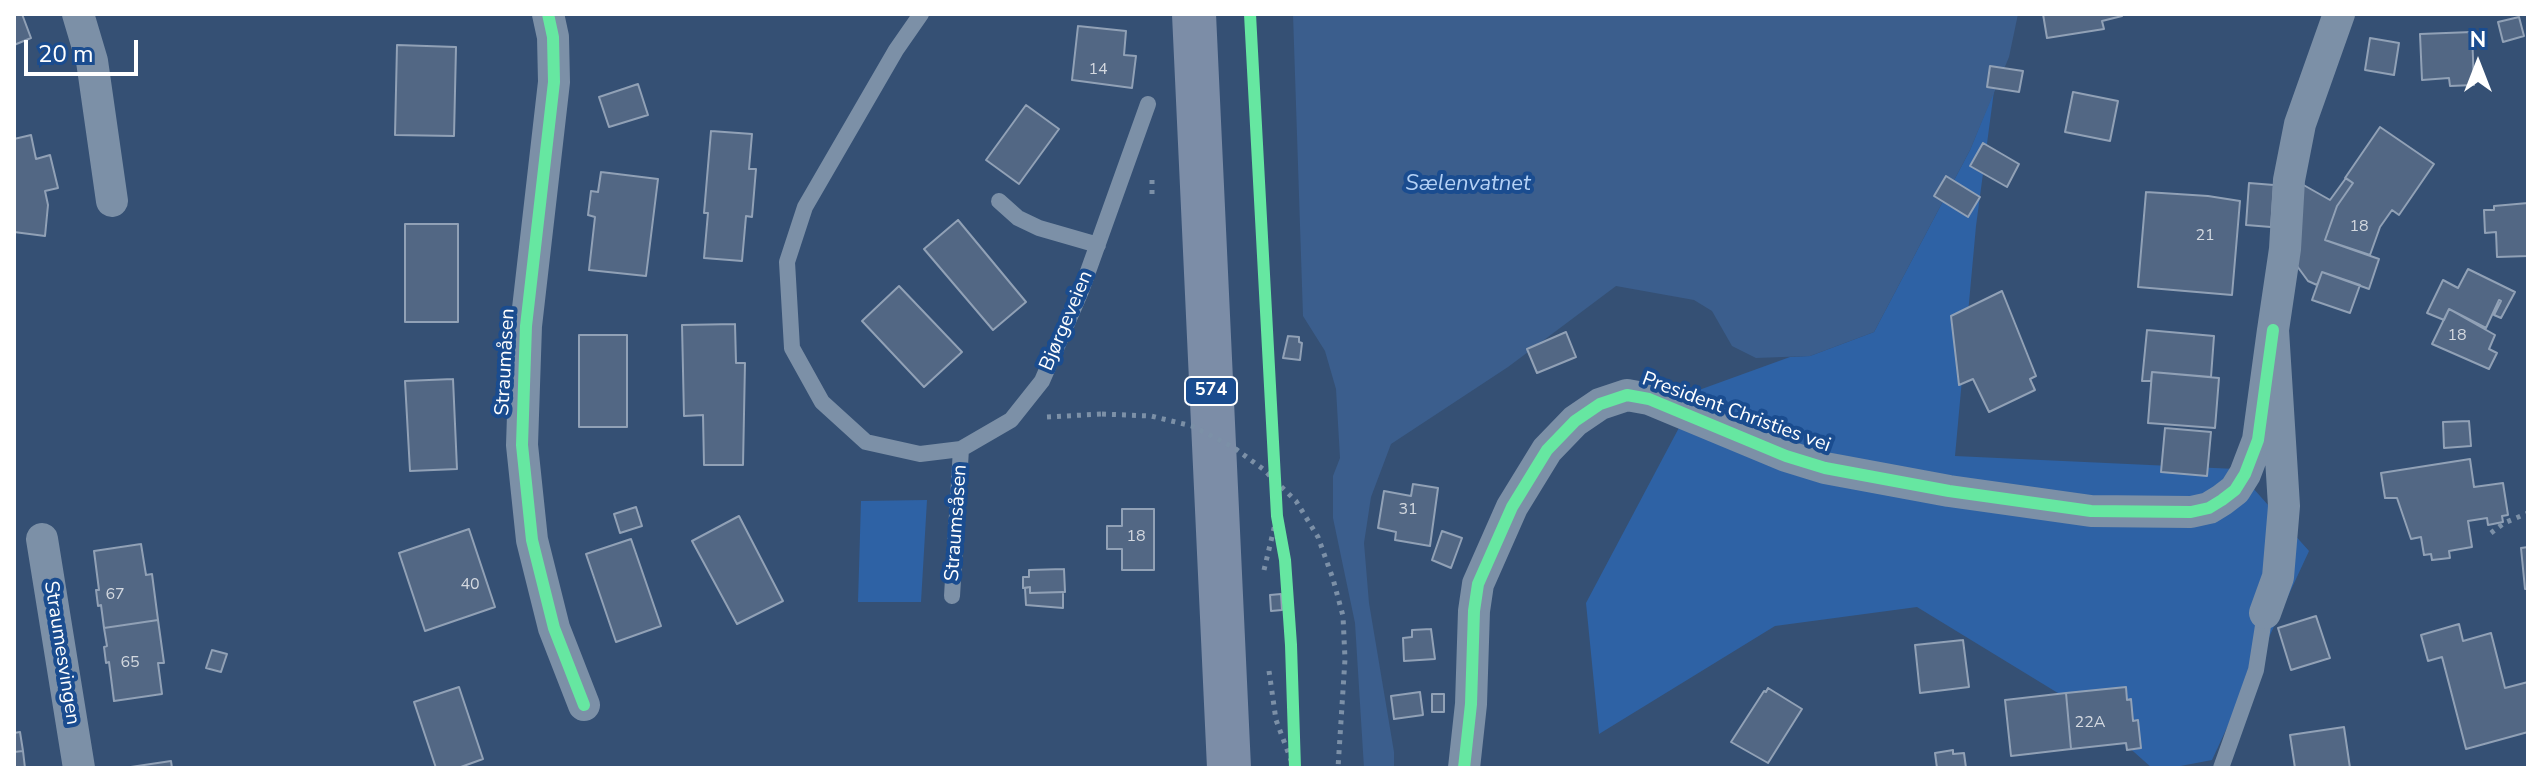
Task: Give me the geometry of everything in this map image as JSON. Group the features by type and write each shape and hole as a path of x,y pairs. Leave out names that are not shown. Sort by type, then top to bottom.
{"main road":[{"name":"574","path":"1194,14 1229,768"}],"street":[{"path":"78,14 92,61 112,201"},
{"name":"Straumåsen","path":"548,14 553,37 554,82 526,326 522,445 532,540 554,628 584,705"},
{"name":"President Christies vei","path":"1464,768 1478,584 1512,507 1547,450 1575,421 1600,404 1627,395 1649,399 1726,434 1825,468 2091,511 2191,512 2209,508 2235,490 2258,440 2285,249 2293,154 2300,124 2339,14"},
{"name":"President Christies vei","path":"2265,613 2278,577 2284,506 2273,330"},
{"name":"Straumesvingen","path":"42,539 79,768"}],"lane":[{"name":"Bjørgeveien","path":"921,14 896,50 805,207 787,262 792,348 822,402 866,442 920,454 961,449 1011,420 1042,381 1081,291 1148,104"},
{"path":"999,201 1018,218 1039,228 1098,245"},
{"name":"Straumsåsen","path":"952,596 961,449"},
{"name":"President Christies vei","path":"2221,768 2256,670 2265,613"}],"path":[{"path":"1011,420 1102,414 1151,416 1192,426 1233,447 1263,469 1296,501 1318,537 1343,616 1345,659 1338,768"},
{"path":"1273,457 1282,546"},
{"path":"2491,533 2504,523 2528,513"},
{"path":"1263,576 1277,516"},
{"path":"1267,660 1276,720 1294,768"},
{"path":"1293,722 1294,768"}],"shaded area":[{"path":"1994,91 1976,226 1955,456 2236,469 2309,551 2212,760 2152,768 2089,712 1917,607 1775,626 1599,734 1586,603 1699,390 1790,357 1810,356 1874,332 1970,150"},
{"path":"927,500 921,602 858,602 861,501"}],"water":[{"name":"Sælenvatnet","path":"1293,14 2018,14 2009,57 1970,150 1874,332 1810,356 1756,358 1732,346 1712,311 1694,300 1616,286 1508,367 1391,444 1371,497 1364,543 1369,603 1394,768 1364,768 1355,623 1333,518 1333,476 1340,458 1336,389 1325,351 1303,316"}],"building":[{"path":"14,14 22,14 31,38 14,45"},
{"path":"2043,14 2122,16 2102,21 2104,29 2047,38"},
{"path":"2519,17 2524,36 2503,42 2498,22"},
{"path":"1078,26 1126,31 1124,55 1136,56 1132,88 1072,80"},
{"path":"2472,32 2474,85 2450,86 2449,78 2422,80 2420,34"},
{"path":"2370,38 2399,43 2394,75 2365,70"},
{"path":"397,45 456,47 454,136 395,135"},
{"path":"1990,66 2023,71 2019,92 1987,87"},
{"path":"638,84 648,115 609,127 599,97"},
{"path":"2073,92 2118,101 2110,141 2065,132"},
{"path":"1026,105 1059,129 1019,184 986,160"},
{"path":"2380,127 2434,164 2399,215 2392,210 2380,227 2370,255 2325,240 2337,206 2353,183 2345,178"},
{"path":"711,131 752,134 749,169 756,169 752,217 746,216 742,261 704,258 708,213 704,213"},
{"path":"31,135 36,159 50,155 58,188 45,191 48,205 45,236 14,232 14,139"},
{"path":"1983,143 2019,164 2007,187 1970,166"},
{"path":"601,172 658,179 646,276 589,270 595,217 588,215 591,191 598,192"},
{"path":"1946,176 1980,197 1968,217 1934,196"},
{"path":"2346,178 2353,183 2337,206 2325,240 2379,259 2369,289 2322,272 2317,285 2308,281 2297,266 2300,183 2330,200"},
{"path":"2249,183 2274,185 2271,227 2246,225"},
{"path":"2146,192 2240,201 2232,295 2138,287"},
{"path":"2528,203 2528,256 2497,257 2496,232 2485,233 2484,210"},
{"path":"958,220 1026,302 993,330 924,249"},
{"path":"405,224 458,224 458,322 405,322"},
{"path":"2468,269 2515,292 2501,318 2494,315 2499,300 2486,328 2449,309 2444,320 2427,313 2443,280 2458,288"},
{"path":"2322,272 2360,285 2350,313 2312,300"},
{"path":"899,286 962,352 924,387 862,321"},
{"path":"2002,291 2036,376 2030,379 2035,390 1989,412 1973,379 1959,385 1951,316"},
{"path":"2449,309 2495,335 2489,349 2497,353 2489,369 2432,344"},
{"path":"735,324 736,363 745,363 743,465 704,465 703,415 684,416 682,325"},
{"path":"2147,330 2214,336 2211,377 2152,372 2151,381 2142,381"},
{"path":"1566,332 1576,357 1537,373 1527,349"},
{"path":"579,335 627,335 627,427 579,427"},
{"path":"1288,336 1299,337 1302,343 1300,360 1283,358"},
{"path":"2152,372 2219,378 2215,428 2148,423"},
{"path":"453,379 457,469 410,471 405,381"},
{"path":"2469,421 2471,446 2444,448 2443,422"},
{"path":"2165,428 2211,432 2207,476 2161,472"},
{"path":"2470,459 2474,487 2503,483 2508,515 2502,516 2503,522 2488,525 2487,518 2468,521 2472,547 2449,551 2450,558 2432,560 2431,554 2424,555 2421,537 2411,539 2397,498 2385,498 2381,473"},
{"path":"1413,484 1438,488 1430,546 1395,540 1396,532 1378,528 1384,491 1411,496"},
{"path":"636,507 642,526 620,533 614,514"},
{"path":"1122,509 1154,509 1154,570 1122,570 1122,549 1107,549 1107,526 1122,526"},
{"path":"739,516 783,601 737,624 692,541"},
{"path":"469,529 495,607 425,631 399,553"},
{"path":"1442,531 1462,538 1451,568 1432,560"},
{"path":"631,539 661,626 616,642 586,554"},
{"path":"141,544 146,575 152,574 158,620 104,628 101,605 98,606 94,551"},
{"path":"2528,547 2528,589 2525,589 2521,548"},
{"path":"1064,569 1065,592 1030,593 1030,587 1023,588 1023,577 1029,577 1029,570"},
{"path":"1030,587 1030,593 1063,592 1063,608 1026,605 1025,588"},
{"path":"1281,594 1282,610 1271,611 1270,595"},
{"path":"2316,616 2330,658 2291,670 2278,628"},
{"path":"158,620 164,663 158,663 162,694 114,701 109,662 106,663 104,628"},
{"path":"2459,624 2463,641 2491,633 2505,688 2528,682 2528,732 2466,749 2442,657 2428,661 2421,635"},
{"path":"1431,629 1435,659 1404,661 1403,638 1412,637 1412,630"},
{"path":"1963,640 1969,687 1920,693 1915,645"},
{"path":"212,650 227,654 221,672 206,668"},
{"path":"459,687 483,759 458,768 436,768 414,702"},
{"path":"2126,687 2127,700 2131,699 2133,721 2138,720 2141,748 2127,750 2126,743 2071,749 2066,693"},
{"path":"1768,688 1802,709 1768,763 1731,742"},
{"path":"1420,692 1423,715 1394,719 1391,696"},
{"path":"2066,693 2071,749 2011,756 2005,700"},
{"path":"1432,694 1444,694 1444,712 1432,712"},
{"path":"2344,727 2350,768 2295,768 2290,735"},
{"path":"20,732 23,751 14,752 14,733"},
{"path":"1953,750 1953,754 1964,753 1966,768 1937,768 1935,753"},
{"path":"23,751 25,768 14,768 14,752"},
{"path":"171,761 172,768 124,768"}],"cycle path":[{"path":"548,14 553,37 554,82 526,326 522,445 532,540 554,628 584,705"},
{"path":"1250,14 1277,516 1285,560 1291,645 1295,768"},
{"path":"1464,768 1478,584 1512,507 1547,450 1575,421 1600,404 1627,395 1649,399 1786,456 1825,468 1949,491 2091,511 2191,512 2209,508 2222,500 2235,490 2245,474 2258,440 2273,330"}]}
